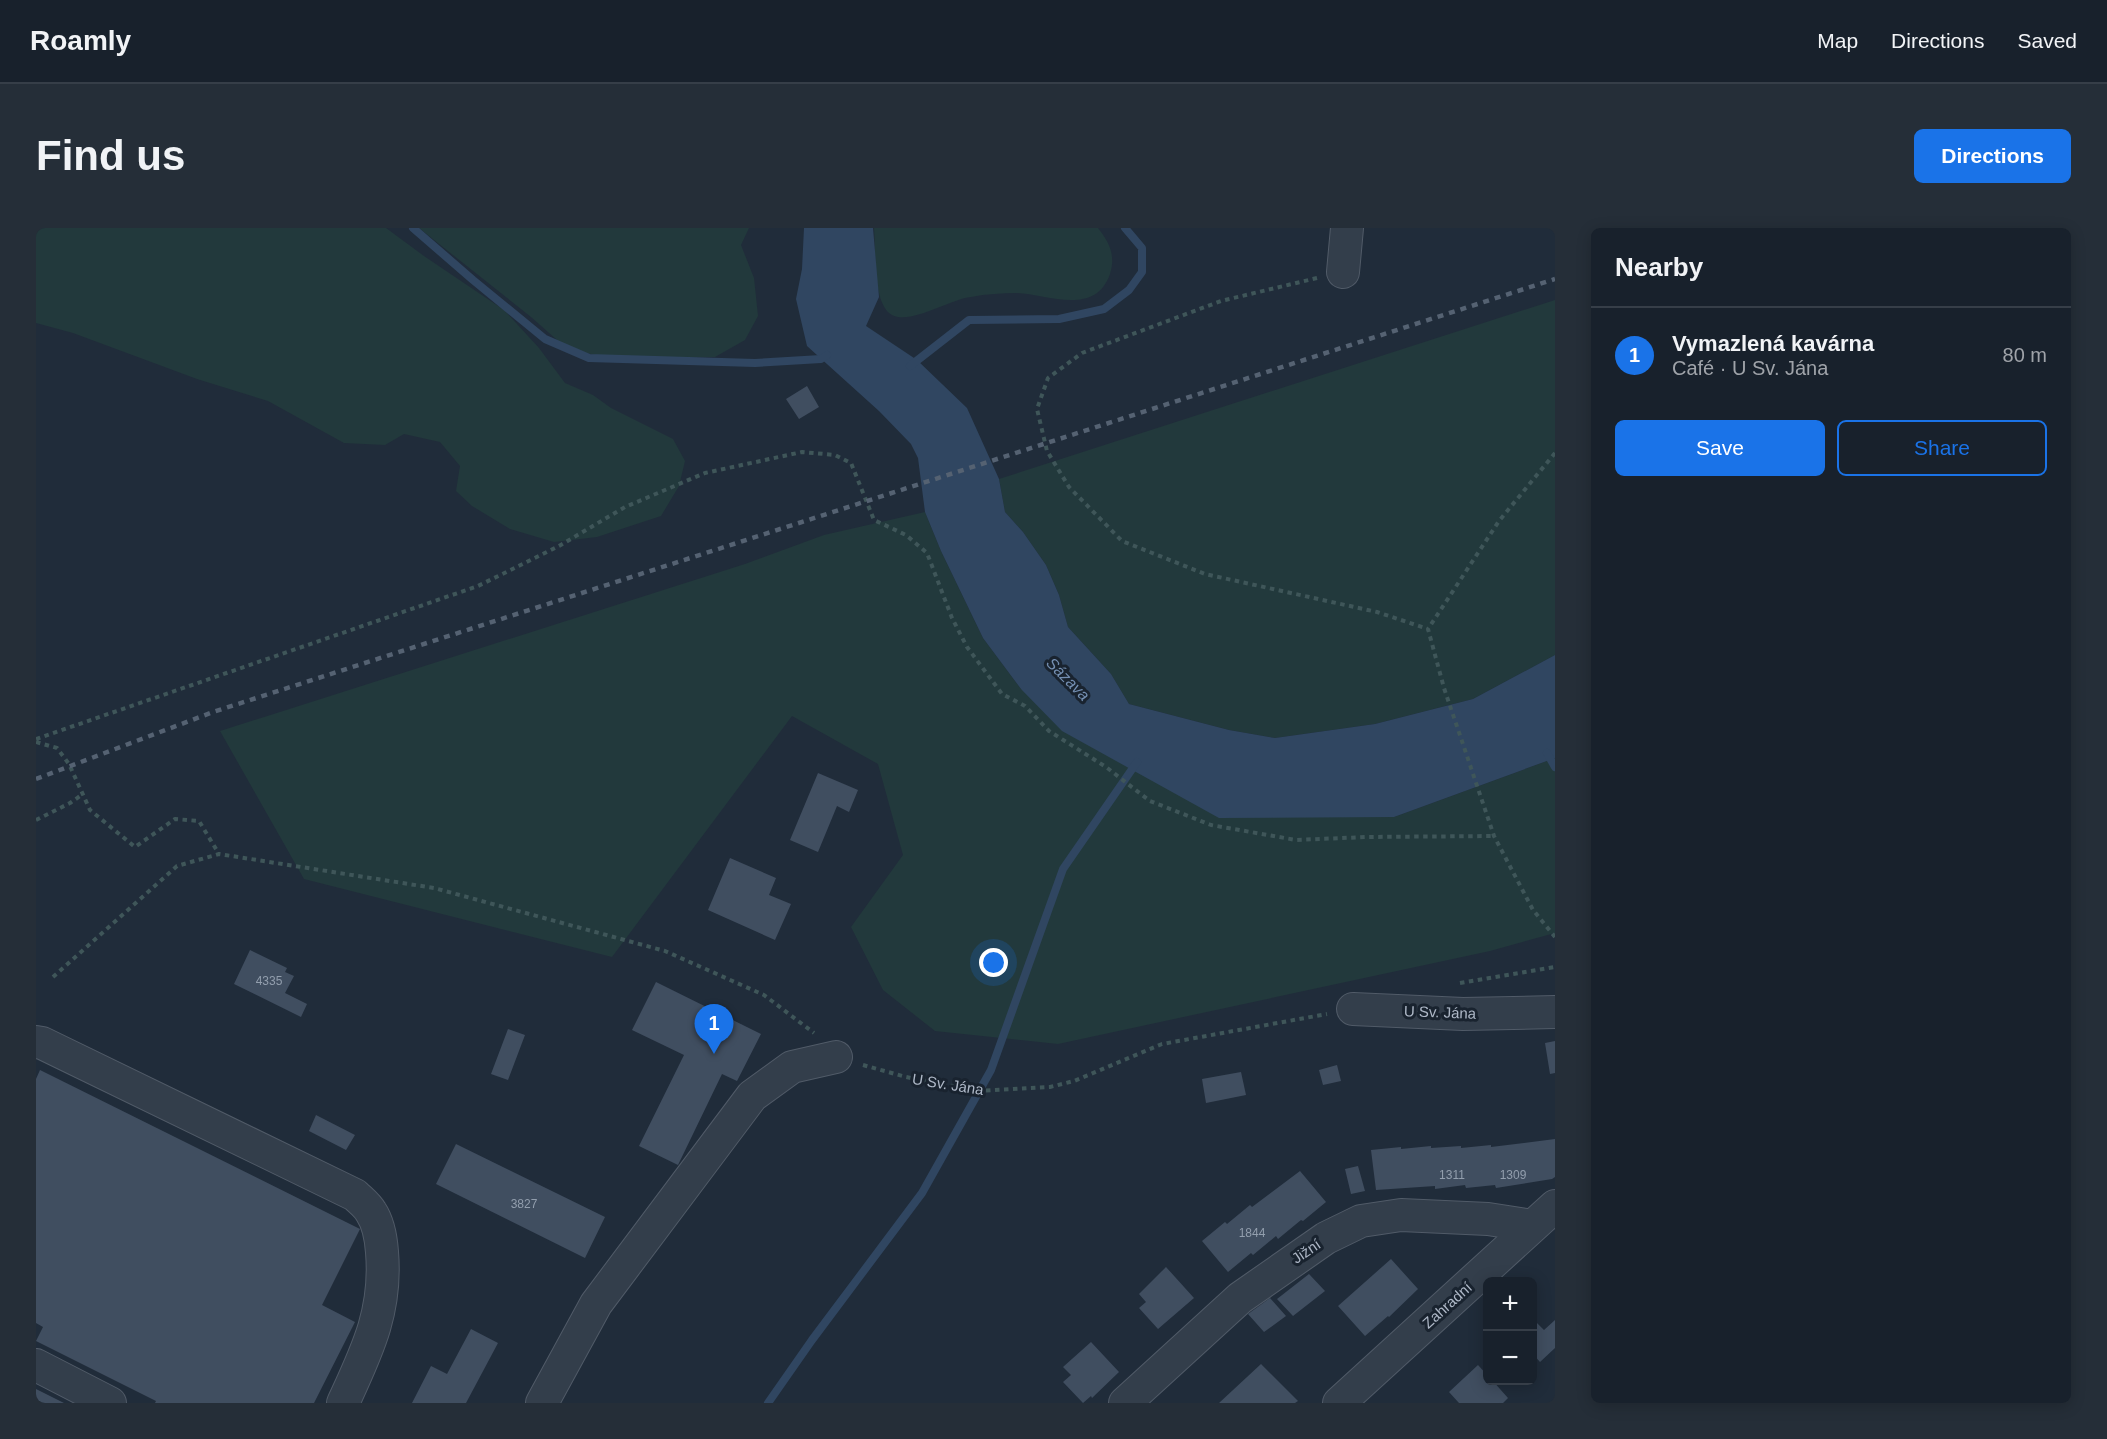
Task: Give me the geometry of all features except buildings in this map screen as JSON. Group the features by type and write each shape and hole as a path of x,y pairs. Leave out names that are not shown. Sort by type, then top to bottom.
{"street":[{"path":"1343,272 1347,228"},
{"name":"U Sv. Jána","path":"1353,1009 1463,1014 1555,1012"},
{"path":"36,1042 42,1042 355,1195 370,1210 378,1224 381,1243 384,1270 382,1302 369,1345 343,1403"},
{"path":"542,1403 596,1304 752,1096 792,1067 836,1057"},
{"name":"Jižní","path":"1125,1403 1240,1298 1326,1238 1361,1221 1401,1215 1488,1219 1544,1216"},
{"name":"Zahradní","path":"1339,1403 1544,1216"},
{"path":"36,1365 110,1403"}],"path":[{"path":"1343,272 1221,301 1082,353 1047,378 1037,409 1047,451 1069,487 1122,541 1205,574 1377,612 1428,629"},
{"path":"36,741 478,586 559,546 625,507 705,472 802,452 835,455 850,463 874,520 906,535 927,553 952,618 967,647 1002,694 1024,706 1049,731 1106,767 1150,801 1211,825 1296,840 1494,836"},
{"path":"1555,453 1499,520 1428,629 1444,688 1494,836 1533,910 1555,937"},
{"path":"36,741 57,748 69,765 90,810 135,847 175,819 199,821 219,854"},
{"path":"36,820 83,794"},
{"path":"53,977 177,866 219,854 434,888 664,951 764,995 828,1043 836,1057"},
{"name":"U Sv. Jána","path":"836,1057 906,1077 978,1091 1050,1087 1074,1081 1162,1044 1353,1009"}],"green space":[{"path":"36,228 386,228 504,310 539,348 565,383 593,395 611,408 673,439 685,461 679,486 661,516 597,537 554,542 510,529 472,506 456,491 460,466 440,442 404,434 385,445 344,443 268,401 197,379 73,333 36,323"},
{"path":"419,228 749,228 741,245 754,278 758,316 745,340 715,357 609,359 565,347"},
{"path":"874,228 1098,228 1110,249 1112,267 1103,287 1093,295 1082,299 1056,299 1017,293 988,294 962,299 909,317 900,317 892,315 881,300 876,275"},
{"path":"1555,300 1555,655 1473,699 1375,724 1275,738 1229,730 1129,704 1111,674 1068,627 1059,595 1046,565 1023,532 1005,512 999,479"},
{"path":"925,512 983,638 1021,689 1394,817 1555,758 1555,933 1490,951 1058,1044 935,1031 883,990 851,927 903,855 878,764 792,716 612,957 304,879 220,731 745,564 824,535"}],"water":[{"name":"Sázava","path":"804,228 873,228 879,297 866,326 917,360 967,408 999,479 1005,512 1023,532 1046,565 1059,595 1068,627 1111,674 1129,704 1229,730 1275,738 1375,724 1473,699 1555,655 1555,758 1394,817 1219,818 1062,731 1021,689 983,638 925,512 918,458 911,444 879,411 807,346 796,299 802,269"}],"waterway":[{"path":"413,228 545,339 589,358 755,363 821,359 827,355"},
{"path":"910,366 969,320 1059,319 1104,309 1129,290 1142,272 1142,248 1125,228"},
{"path":"1547,753 1555,767"},
{"path":"768,1403 922,1193 991,1070 1063,869 1137,762"}],"railway":[{"path":"36,779 213,712 1555,279"}],"place":[{"name":"Vymazlená kavárna","path":"714,1054"}]}
